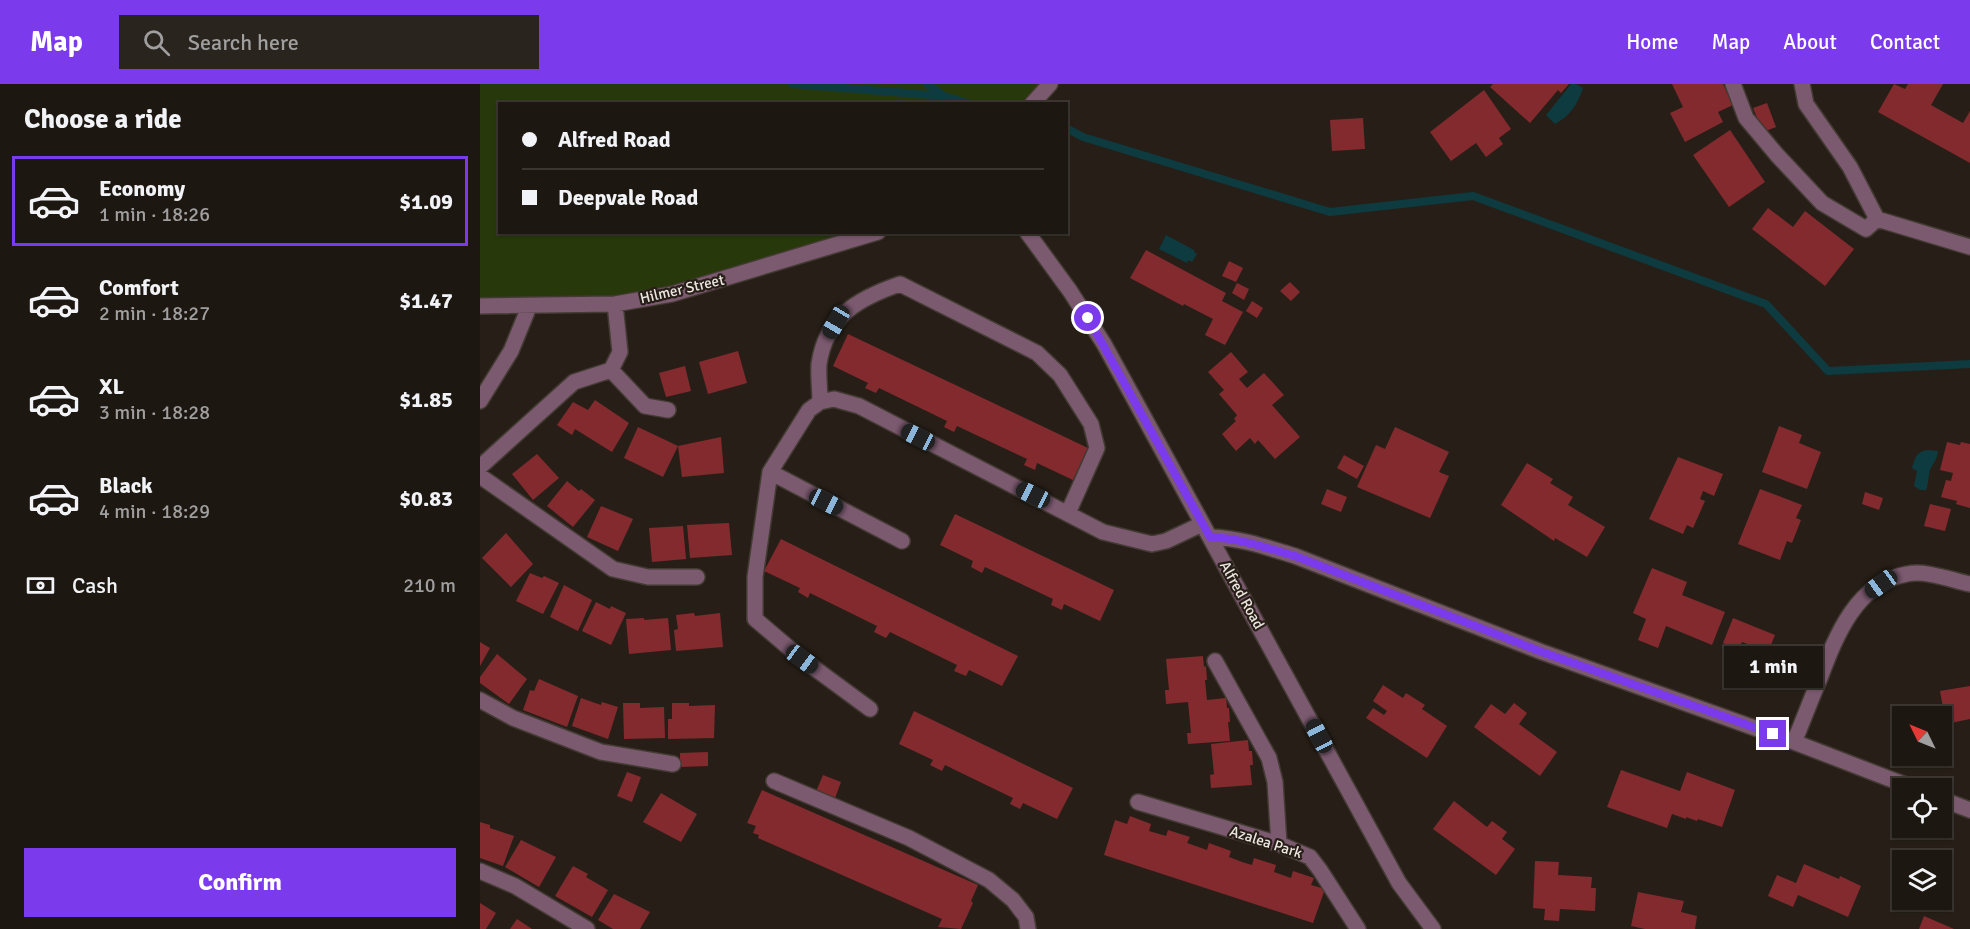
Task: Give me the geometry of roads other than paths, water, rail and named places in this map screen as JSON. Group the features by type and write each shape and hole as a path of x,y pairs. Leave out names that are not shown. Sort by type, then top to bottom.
{"street":[{"path":"1034,102 1050,84"},
{"path":"1733,84 1746,118 1822,203 1866,228 1876,219"},
{"path":"1802,84 1806,104 1850,167 1876,219 1970,247"},
{"name":"Hilmer Street","path":"480,306 615,304 672,294 871,234"},
{"name":"Alfred Road","path":"1028,234 1070,291 1104,344 1400,883 1433,929"},
{"path":"820,402 819,365 826,340 836,322 860,300 900,284 1037,352 1060,375 1091,424 1097,448 1068,513"},
{"path":"480,466 574,382 611,370 620,352 615,304"},
{"path":"480,401 511,351 529,307"},
{"path":"611,370 645,406 668,410"},
{"path":"870,709 802,659 755,619 755,577 770,472 809,410 820,402 834,399 859,406 1103,532 1152,544 1206,530 1295,556 1542,652 1794,742 1892,780"},
{"path":"770,472 902,542"},
{"path":"480,476 613,569 648,577 697,577"},
{"path":"1794,742 1842,626 1854,607 1867,594 1881,584 1906,574 1918,573 1970,584"},
{"path":"1215,661 1269,758 1275,782 1279,844"},
{"path":"480,700 513,718 601,752 673,764"},
{"path":"774,781 909,838 988,879 1013,900 1026,917 1028,929"},
{"name":"Azalea Park","path":"1138,802 1279,844 1310,857 1358,929"},
{"path":"1952,803 1970,810"},
{"path":"480,871 515,886 587,929"}],"water":[{"path":"1571,84 1583,88 1581,94 1569,113 1555,124 1546,115"},
{"path":"1166,235 1194,250 1197,254 1192,262 1188,260 1187,263 1159,249"},
{"path":"1927,450 1938,451 1930,470 1926,490 1920,490 1914,486 1917,471 1912,468 1918,454"}],"waterway":[{"path":"792,84 944,96 964,102"},
{"path":"927,84 944,96"},
{"path":"1068,129 1083,137 1330,212 1473,196 1766,304 1828,371 1970,364"}]}
